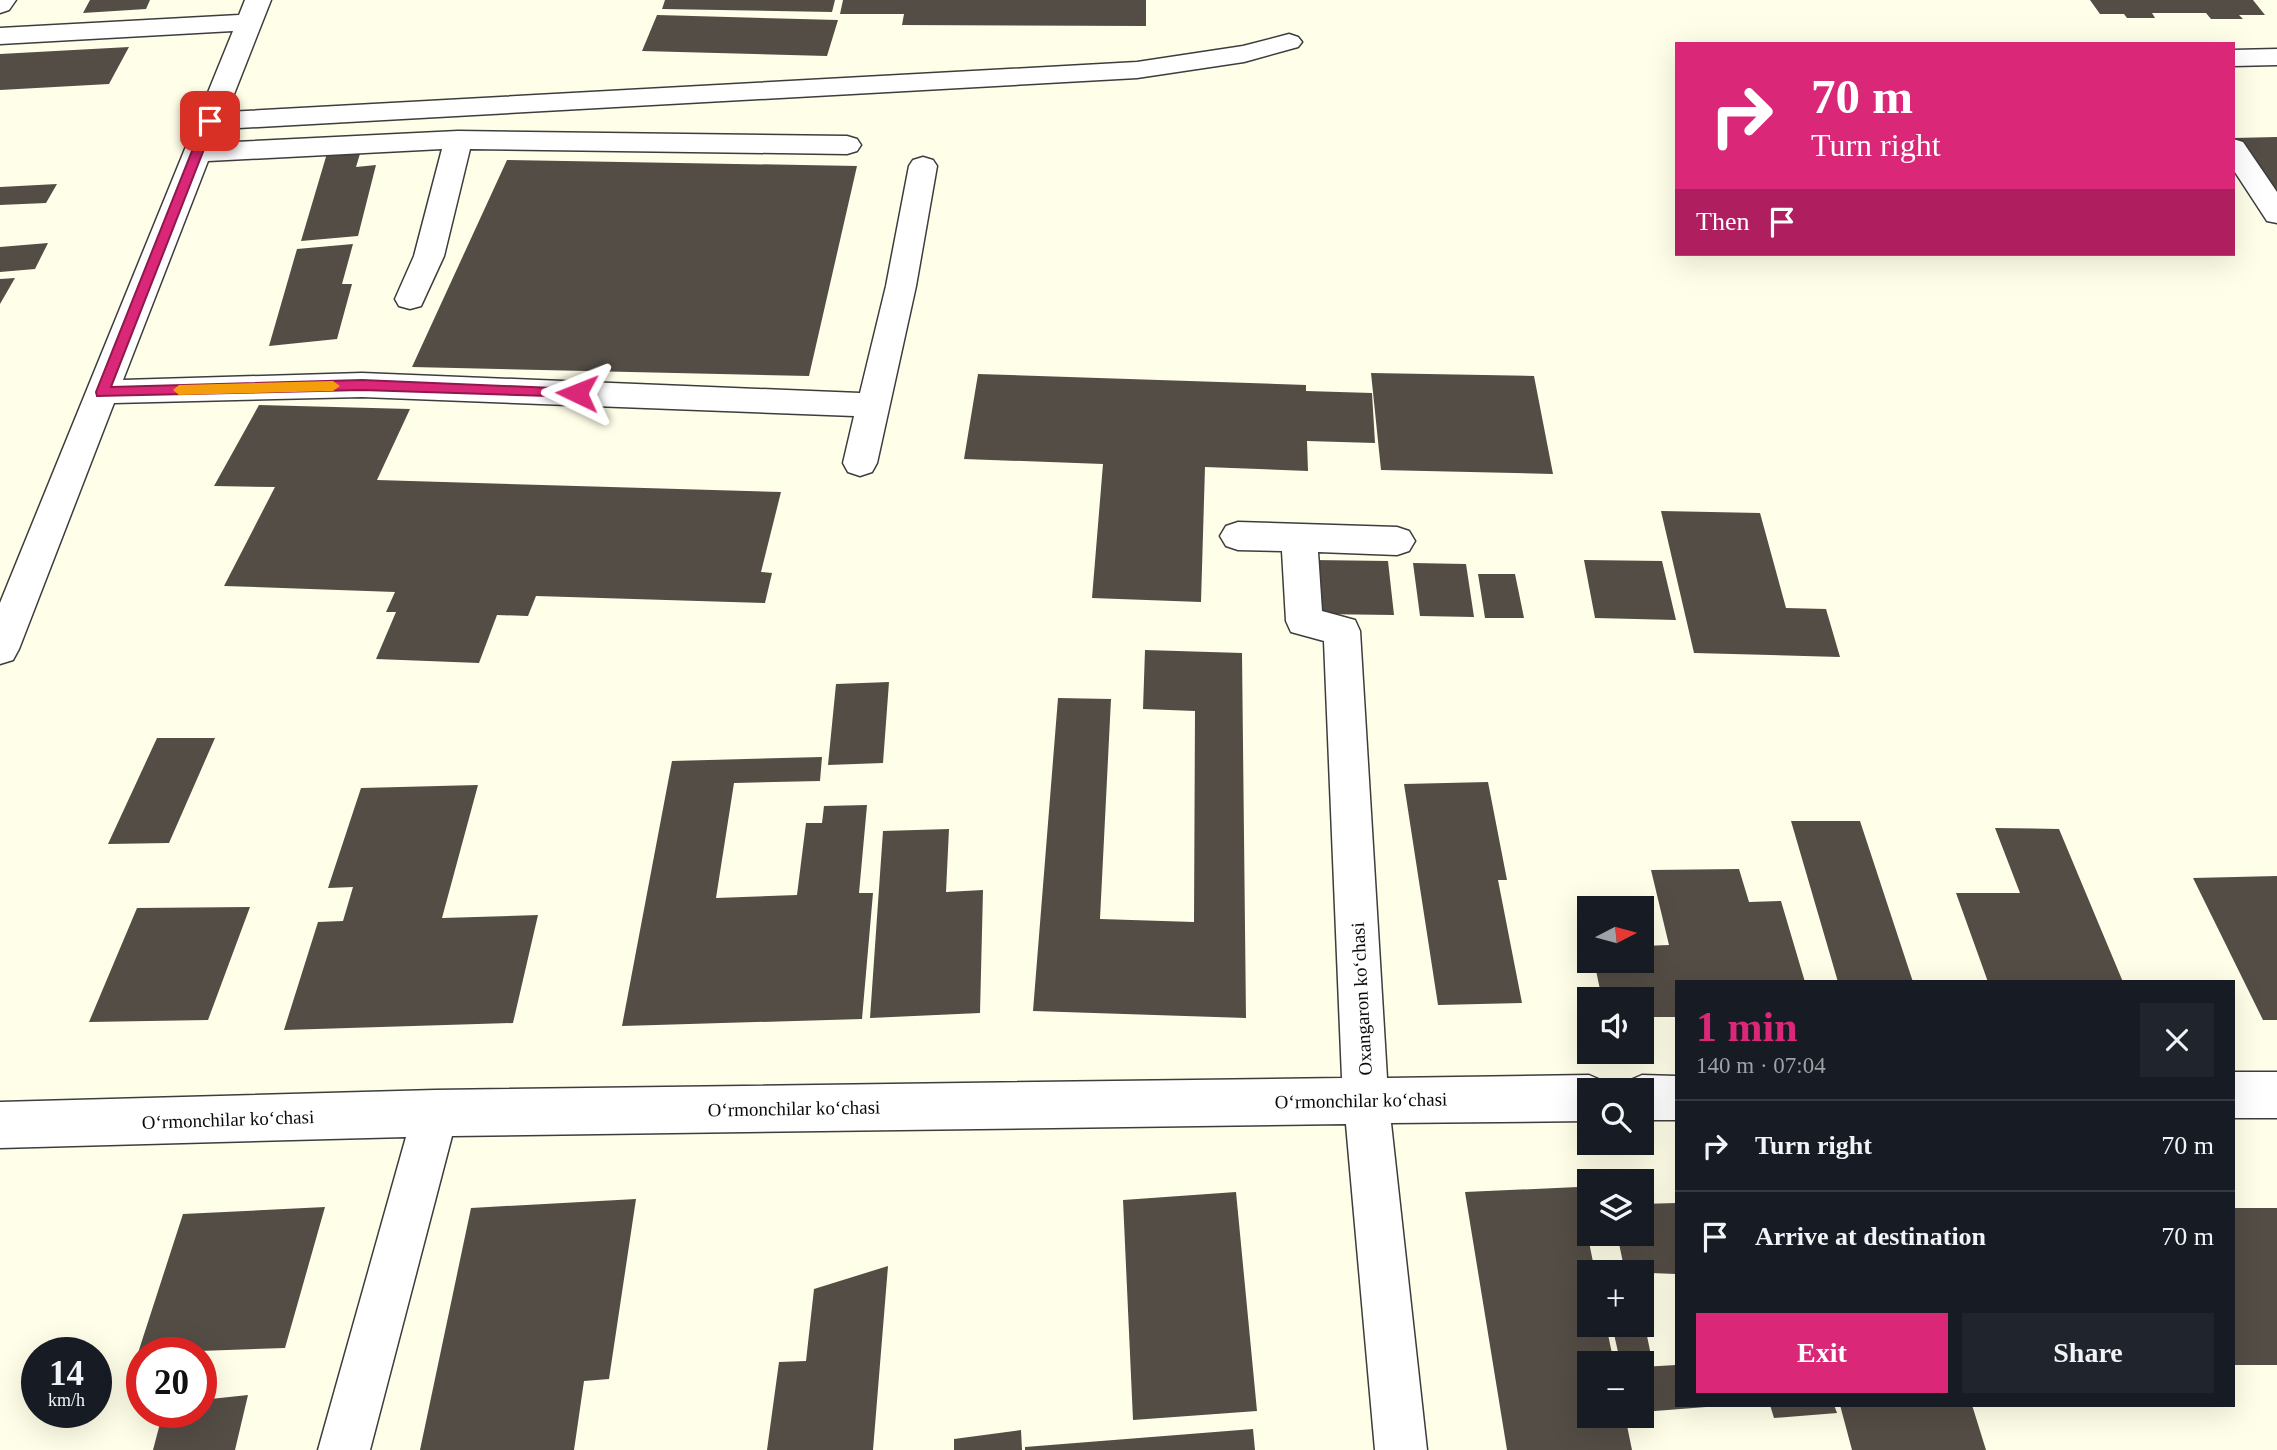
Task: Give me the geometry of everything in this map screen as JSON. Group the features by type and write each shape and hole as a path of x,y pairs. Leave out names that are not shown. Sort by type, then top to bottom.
{"street":[{"path":"0,5 3,0"},
{"path":"0,36 253,11 0,649"},
{"path":"210,121 1137,71 1244,54 1289,42"},
{"path":"2235,58 2277,57"},
{"path":"197,153 458,140 847,145"},
{"path":"410,299 429,256 458,140"},
{"path":"2235,151 2277,214"},
{"path":"860,463 901,286 923,166"},
{"path":"102,392 362,385 873,405"},
{"path":"1238,536 1397,541"},
{"name":"Oxangaron koʻchasi","path":"1299,538 1304,621 1342,632 1366,1099 1401,1450"},
{"path":"2235,1096 2277,1095"},
{"name":"Oʻrmonchilar koʻchasi","path":"0,1125 435,1113 1577,1098"},
{"path":"1654,1098 1675,1098"},
{"path":"344,1450 435,1113"}],"building":[{"path":"90,0 150,0 146,9 83,13"},
{"path":"665,0 835,0 832,12 662,9"},
{"path":"843,0 1146,0 1146,26 902,25 904,14 840,14"},
{"path":"2090,0 2253,0 2265,15 2239,15 2243,19 2211,19 2206,13 2152,13 2155,18 2127,18 2124,14 2100,14"},
{"path":"657,15 838,20 827,56 642,51"},
{"path":"129,47 109,84 0,90 0,54"},
{"path":"2277,137 2277,192 2235,140 2235,138"},
{"path":"362,147 356,167 376,165 358,236 301,241 328,150"},
{"path":"507,160 857,166 809,376 412,367"},
{"path":"57,184 46,203 0,205 0,187"},
{"path":"48,243 35,269 0,272 0,247"},
{"path":"353,244 342,284 352,284 337,339 269,346 297,249"},
{"path":"15,278 0,304 0,279"},
{"path":"1371,373 1534,376 1553,474 1381,470"},
{"path":"978,374 1306,385 1306,391 1372,393 1375,443 1307,441 1308,471 1205,467 1201,602 1092,598 1103,464 964,459"},
{"path":"259,405 410,409 377,480 781,492 761,572 772,573 765,603 536,596 528,616 497,615 479,663 376,659 396,612 386,612 395,592 224,586 275,487 214,486"},
{"path":"1661,511 1760,513 1786,608 1826,609 1840,657 1694,653"},
{"path":"1313,560 1388,561 1394,615 1316,614"},
{"path":"1584,560 1662,561 1676,620 1595,618"},
{"path":"1413,563 1466,564 1474,617 1420,616"},
{"path":"1478,574 1515,574 1524,618 1485,618"},
{"path":"1145,650 1242,653 1246,1018 1033,1011 1058,698 1111,699 1100,919 1194,922 1195,711 1143,709"},
{"path":"889,682 883,763 828,765 836,684"},
{"path":"157,738 215,738 169,843 108,844"},
{"path":"822,757 820,781 734,783 716,898 797,895 806,823 822,823 824,806 867,805 859,893 873,893 862,1019 622,1026 672,761"},
{"path":"1488,782 1507,880 1498,880 1522,1003 1438,1005 1404,784"},
{"path":"478,785 442,918 538,915 513,1023 284,1030 318,922 343,921 353,887 328,888 361,788"},
{"path":"1791,821 1860,821 1912,980 1837,980"},
{"path":"1995,828 2059,829 2122,980 1987,980 1956,893 2020,893"},
{"path":"949,829 946,892 983,890 980,1013 870,1018 883,831"},
{"path":"1739,869 1749,902 1781,901 1804,980 1675,980 1675,1017 1654,1017 1654,987 1599,987 1597,973 1654,973 1654,946 1669,945 1651,870"},
{"path":"2277,876 2277,1020 2263,1020 2193,878"},
{"path":"250,907 208,1020 89,1022 137,908"},
{"path":"1577,1187 1577,1246 1590,1246 1593,1260 1577,1260 1577,1337 1609,1337 1611,1351 1577,1351 1577,1428 1627,1428 1632,1450 1507,1450 1465,1192"},
{"path":"1236,1192 1257,1411 1133,1420 1123,1200"},
{"path":"636,1199 609,1379 584,1381 574,1450 420,1450 471,1208"},
{"path":"1675,1203 1675,1274 1654,1273 1654,1260 1622,1260 1620,1246 1654,1246 1654,1204"},
{"path":"325,1207 285,1348 217,1350 217,1337 143,1337 183,1214"},
{"path":"2235,1208 2277,1208 2277,1365 2235,1365"},
{"path":"888,1266 873,1450 767,1450 779,1362 806,1361 814,1289"},
{"path":"1615,1337 1647,1337 1650,1351 1618,1351"},
{"path":"1675,1365 1675,1407 1706,1407 1654,1411 1654,1366"},
{"path":"248,1395 235,1450 153,1450 159,1428 217,1428 217,1398"},
{"path":"1771,1407 1835,1407 1837,1413 1774,1418"},
{"path":"1841,1407 1973,1407 1986,1450 1852,1450"},
{"path":"1253,1429 1255,1450 1025,1450 1025,1447"},
{"path":"1021,1430 1022,1450 954,1450 954,1439"}],"slow traffic":[{"path":"179,390 333,386"}],"route":[{"path":"210,121 102,392 362,385 577,393"}]}
